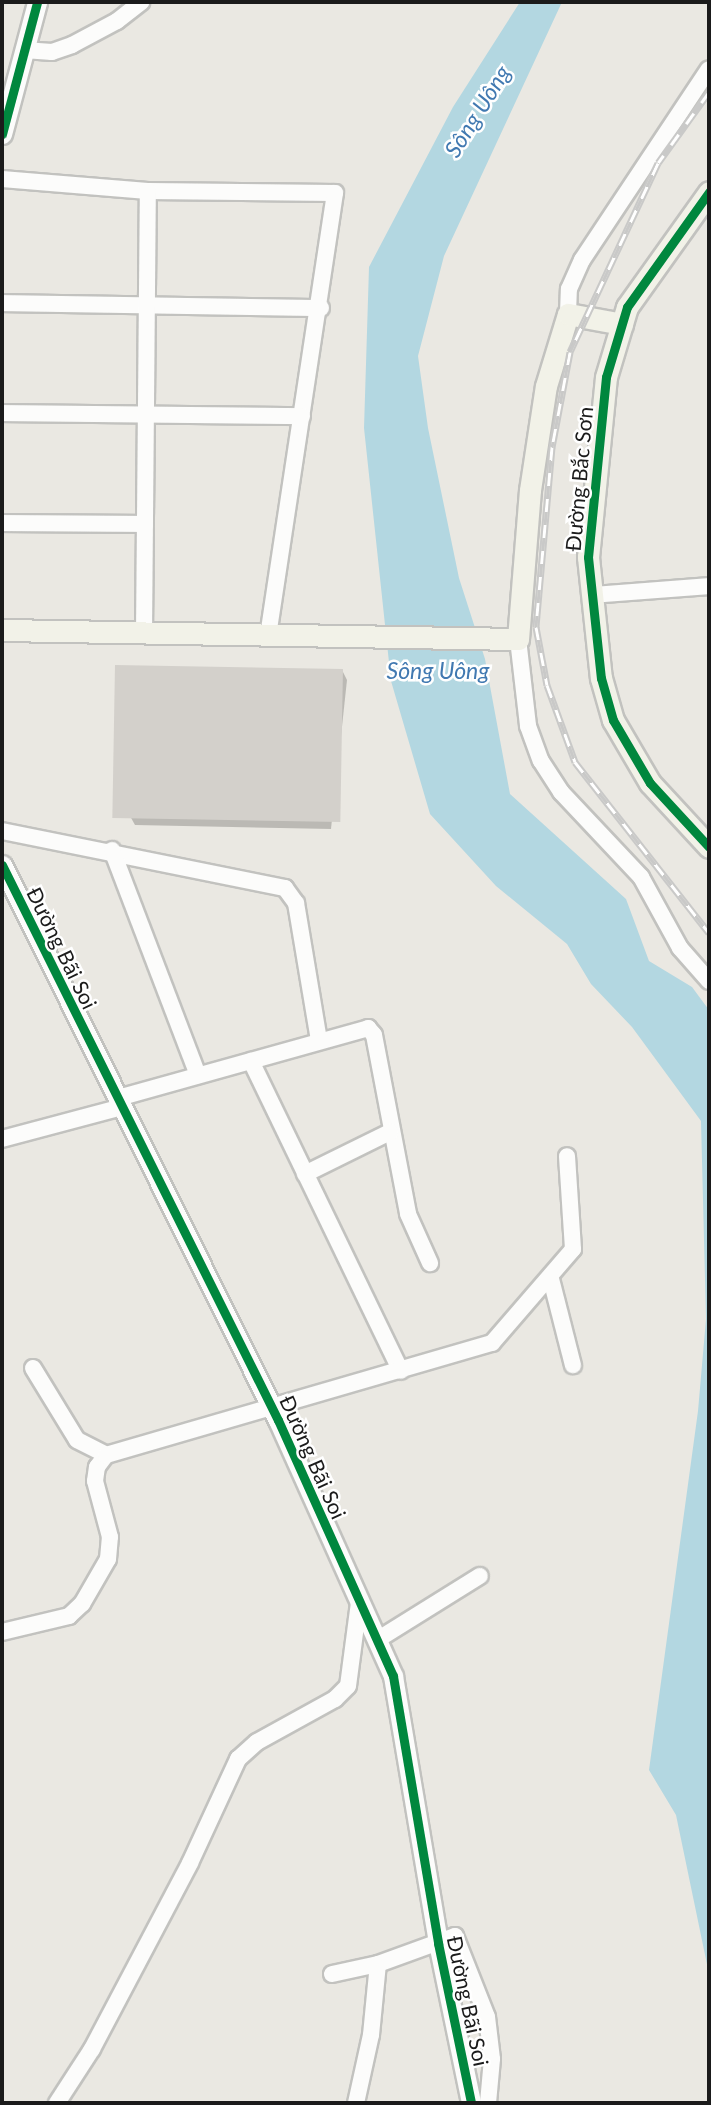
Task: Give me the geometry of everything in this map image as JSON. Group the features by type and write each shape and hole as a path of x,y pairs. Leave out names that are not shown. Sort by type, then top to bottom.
{"main road":[{"name":"Đường Bắc Sơn","path":"709,192 627,307 606,377 588,557 601,678 613,720 650,783 709,847"},
{"path":"2,630 512,639 546,386 568,314 622,324"}],"street":[{"path":"3,121 37,2"},
{"path":"24,50 52,52 72,46 117,21 141,2"},
{"path":"568,314 569,289 582,260 709,69"},
{"path":"2,179 148,191 335,193 321,308 268,634"},
{"path":"144,633 148,191"},
{"path":"2,303 321,308"},
{"path":"2,413 302,416"},
{"path":"2,523 145,524"},
{"path":"592,595 709,586"},
{"path":"512,639 528,726 541,761 561,792 641,877 680,948 709,982"},
{"path":"2,831 112,850 285,888 296,903 320,1040"},
{"path":"112,850 198,1075"},
{"name":"Đường Bãi Soi","path":"2,865 271,1405 399,1694 438,1943 471,2103"},
{"path":"2,1139 198,1075 363,1028 371,1030 408,1214 430,1262"},
{"path":"251,1061 401,1371"},
{"path":"305,1174 390,1132"},
{"path":"2,1632 69,1616 95,1581 110,1549 95,1481 97,1467 106,1455 492,1343 569,1256 574,1240 567,1156"},
{"path":"551,1279 573,1365"},
{"path":"33,1368 77,1440 106,1455"},
{"path":"377,1640 480,1576"},
{"path":"57,2103 92,2049 190,1863 237,1759 257,1742 335,1699 348,1686 359,1603"},
{"path":"332,1974 378,1964 455,1936 480,1994 491,2039 488,2103"},
{"path":"356,2103 371,2035 378,1964"}],"water":[{"name":"Sông Uông","path":"520,2 562,2 444,256 418,356 428,428 459,578 485,659 510,794 626,899 649,961 692,987 709,1010 709,1974 676,1815 649,1770 698,1411 706,1319 701,1121 632,1027 591,984 567,944 496,886 430,814 391,681 364,428 369,267 453,107"}],"building":[{"path":"115,665 343,669 340,822 112,818"}],"railway":[{"path":"709,92 658,163 570,352 552,447 536,627 547,685 575,762 709,933"}],"cycle path":[{"path":"2,134 37,2"},
{"path":"709,192 627,307 606,377 588,557 601,678 613,720 650,783 709,847"},
{"path":"2,865 278,1420 393,1676 438,1943 471,2103"}]}
